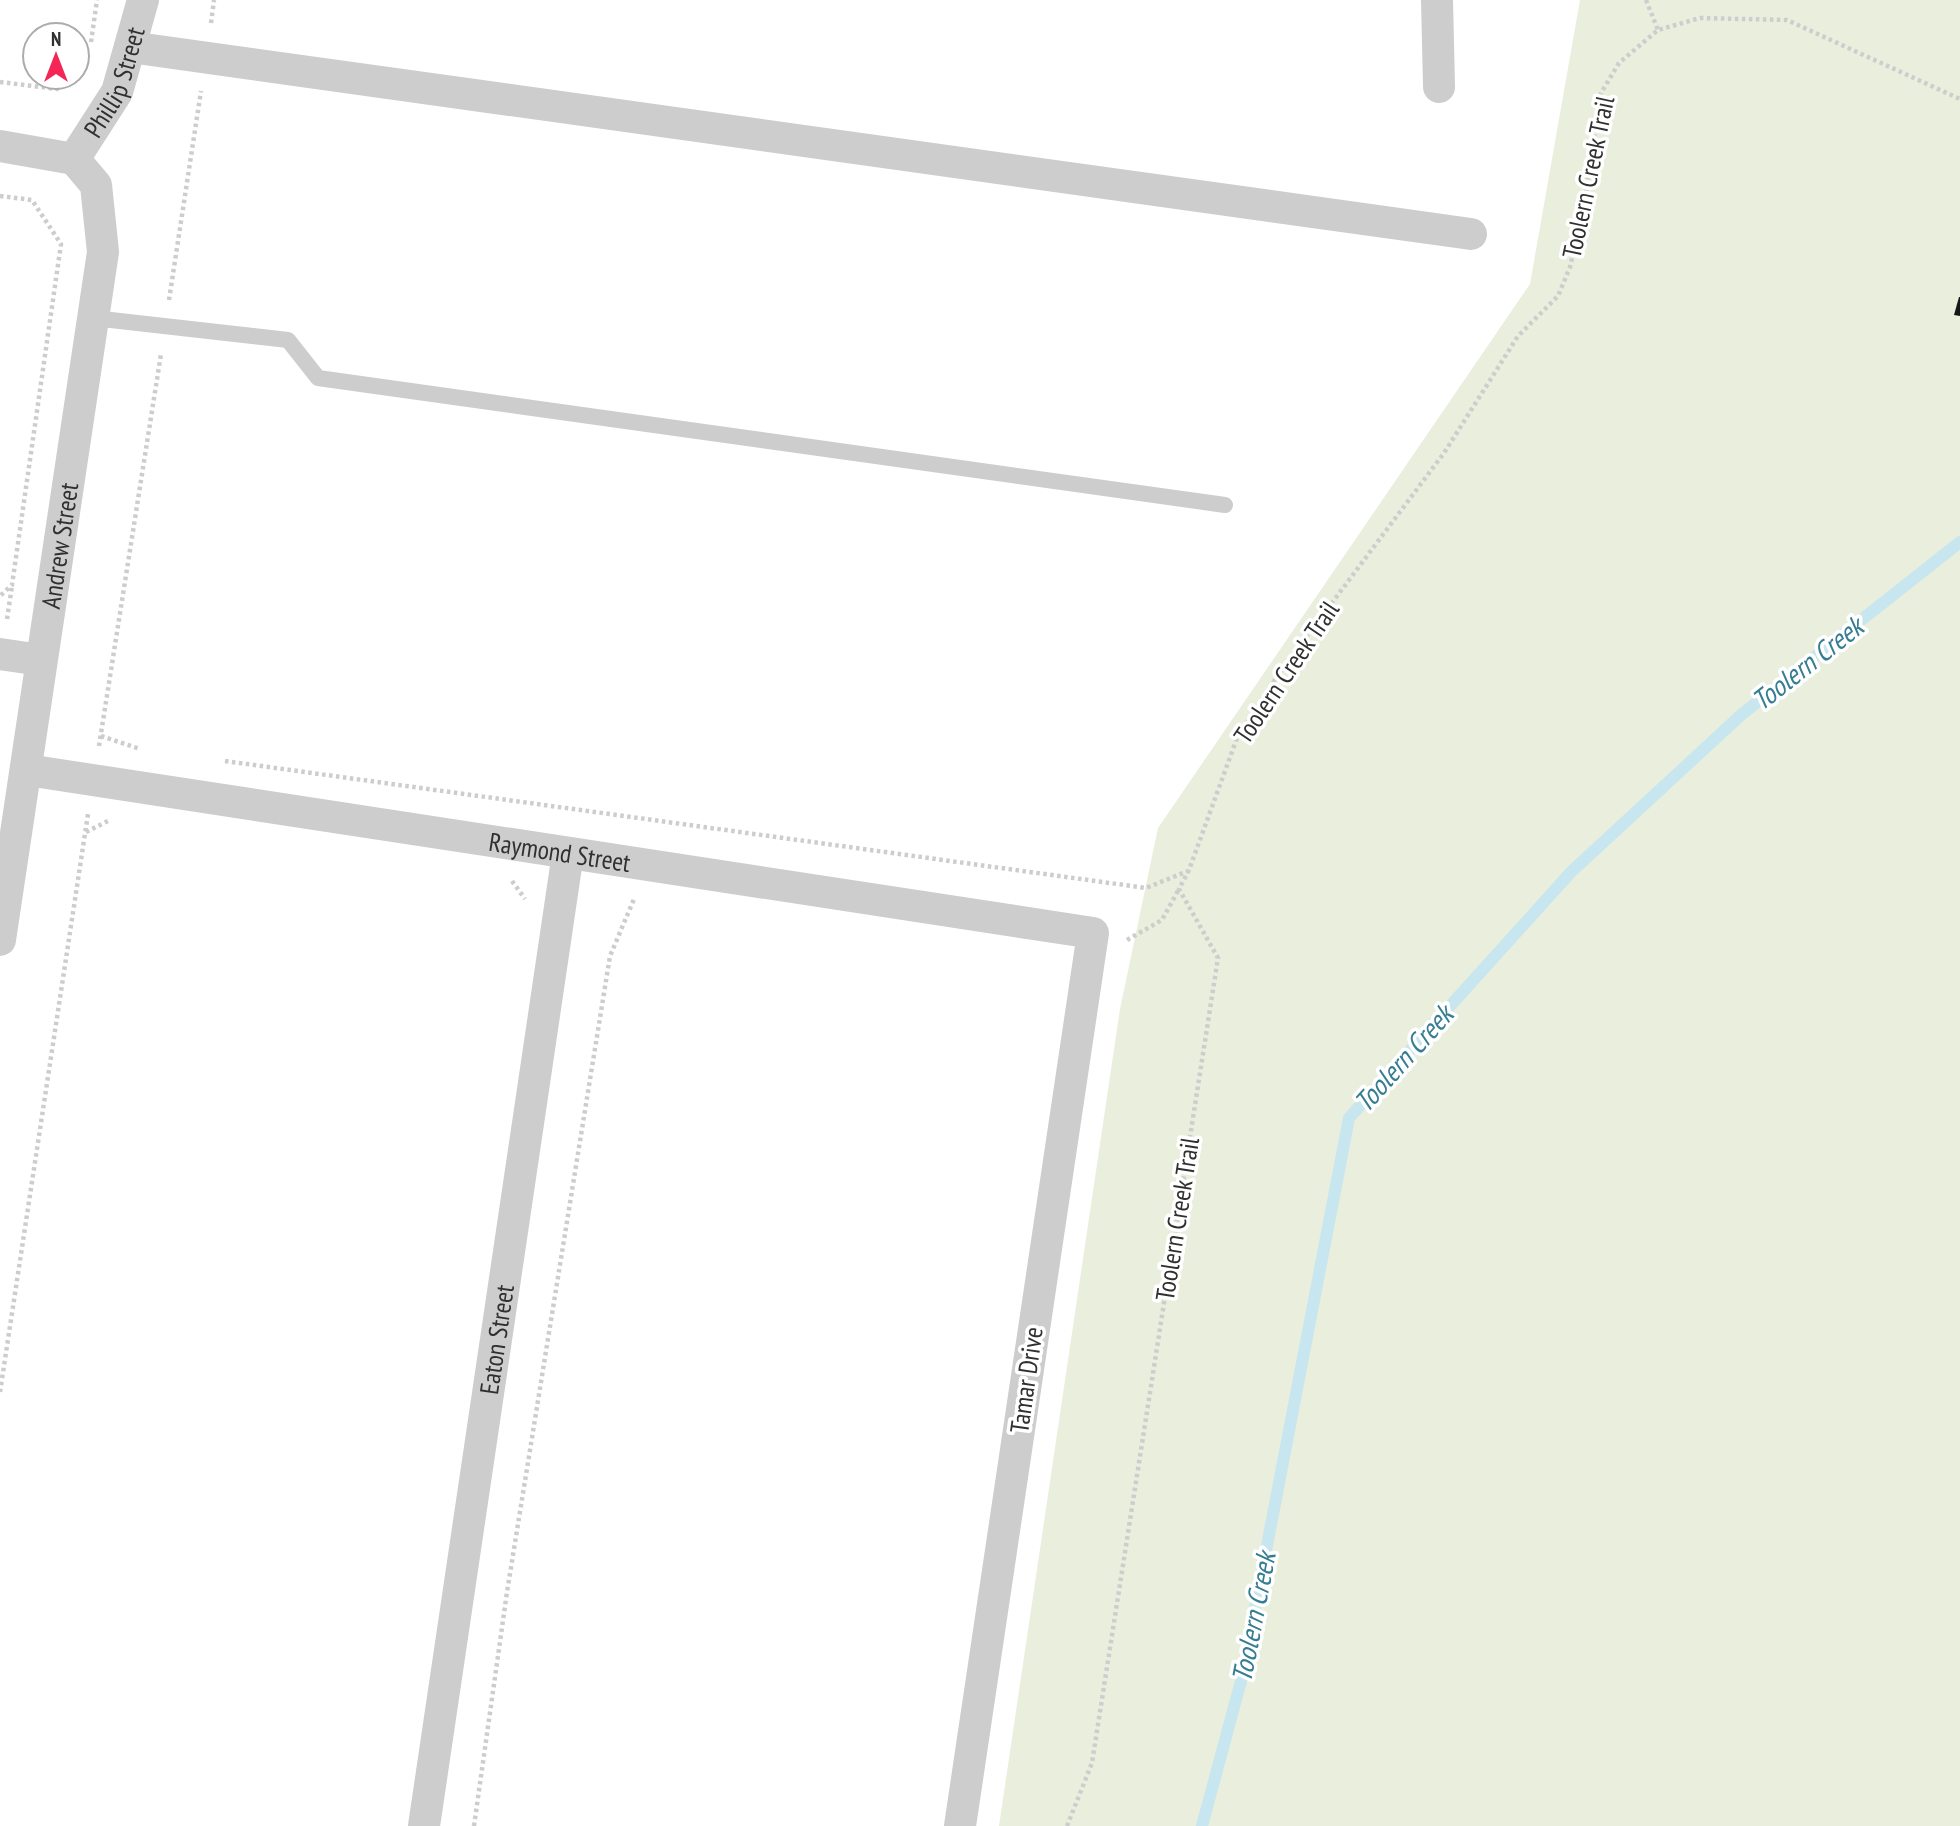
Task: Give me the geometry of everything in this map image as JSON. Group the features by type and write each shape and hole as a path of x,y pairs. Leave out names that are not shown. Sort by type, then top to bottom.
{"street":[{"name":"Phillip Street","path":"74,159 117,92 143,0"},
{"path":"1437,0 1440,87"},
{"path":"130,47 1471,234"},
{"path":"0,146 74,159"},
{"name":"Andrew Street","path":"0,940 103,252 96,185 74,159"},
{"path":"0,654 41,660"},
{"name":"Raymond Street","path":"27,770 1093,933"},
{"name":"Eaton Street","path":"424,1826 568,853"},
{"name":"Tamar Drive","path":"960,1826 1093,933"}],"lane":[{"path":"93,318 288,340 318,378 1225,505"}],"path":[{"path":"91,44 97,0"},
{"path":"0,1392 214,0"},
{"path":"1646,0 1658,30"},
{"name":"Toolern Creek Trail","path":"1067,1826 1092,1763 1218,958 1179,889 1189,870 1237,738 1278,675 1444,453 1518,336 1558,296 1570,267 1583,211 1601,93 1619,63 1658,30 1700,18 1787,20 1960,99"},
{"path":"0,82 21,85"},
{"path":"0,196 32,200 61,244 12,585 0,596"},
{"path":"101,736 143,750"},
{"path":"212,759 1146,888 1189,870"},
{"path":"86,832 109,820 123,821"},
{"path":"510,877 564,885"},
{"path":"1093,933 1125,942 1162,919 1179,889"},
{"path":"474,1826 507,1592 610,956 636,895 624,893"}],"green space":[{"path":"1580,0 1960,0 1960,1826 999,1826 1120,1009 1158,828 1530,284"}],"building":[{"path":"1960,297 1960,316 1954,315"}],"waterway":[{"name":"Toolern Creek","path":"1202,1826 1241,1681 1349,1118 1571,872 1741,715 1960,542"}]}
